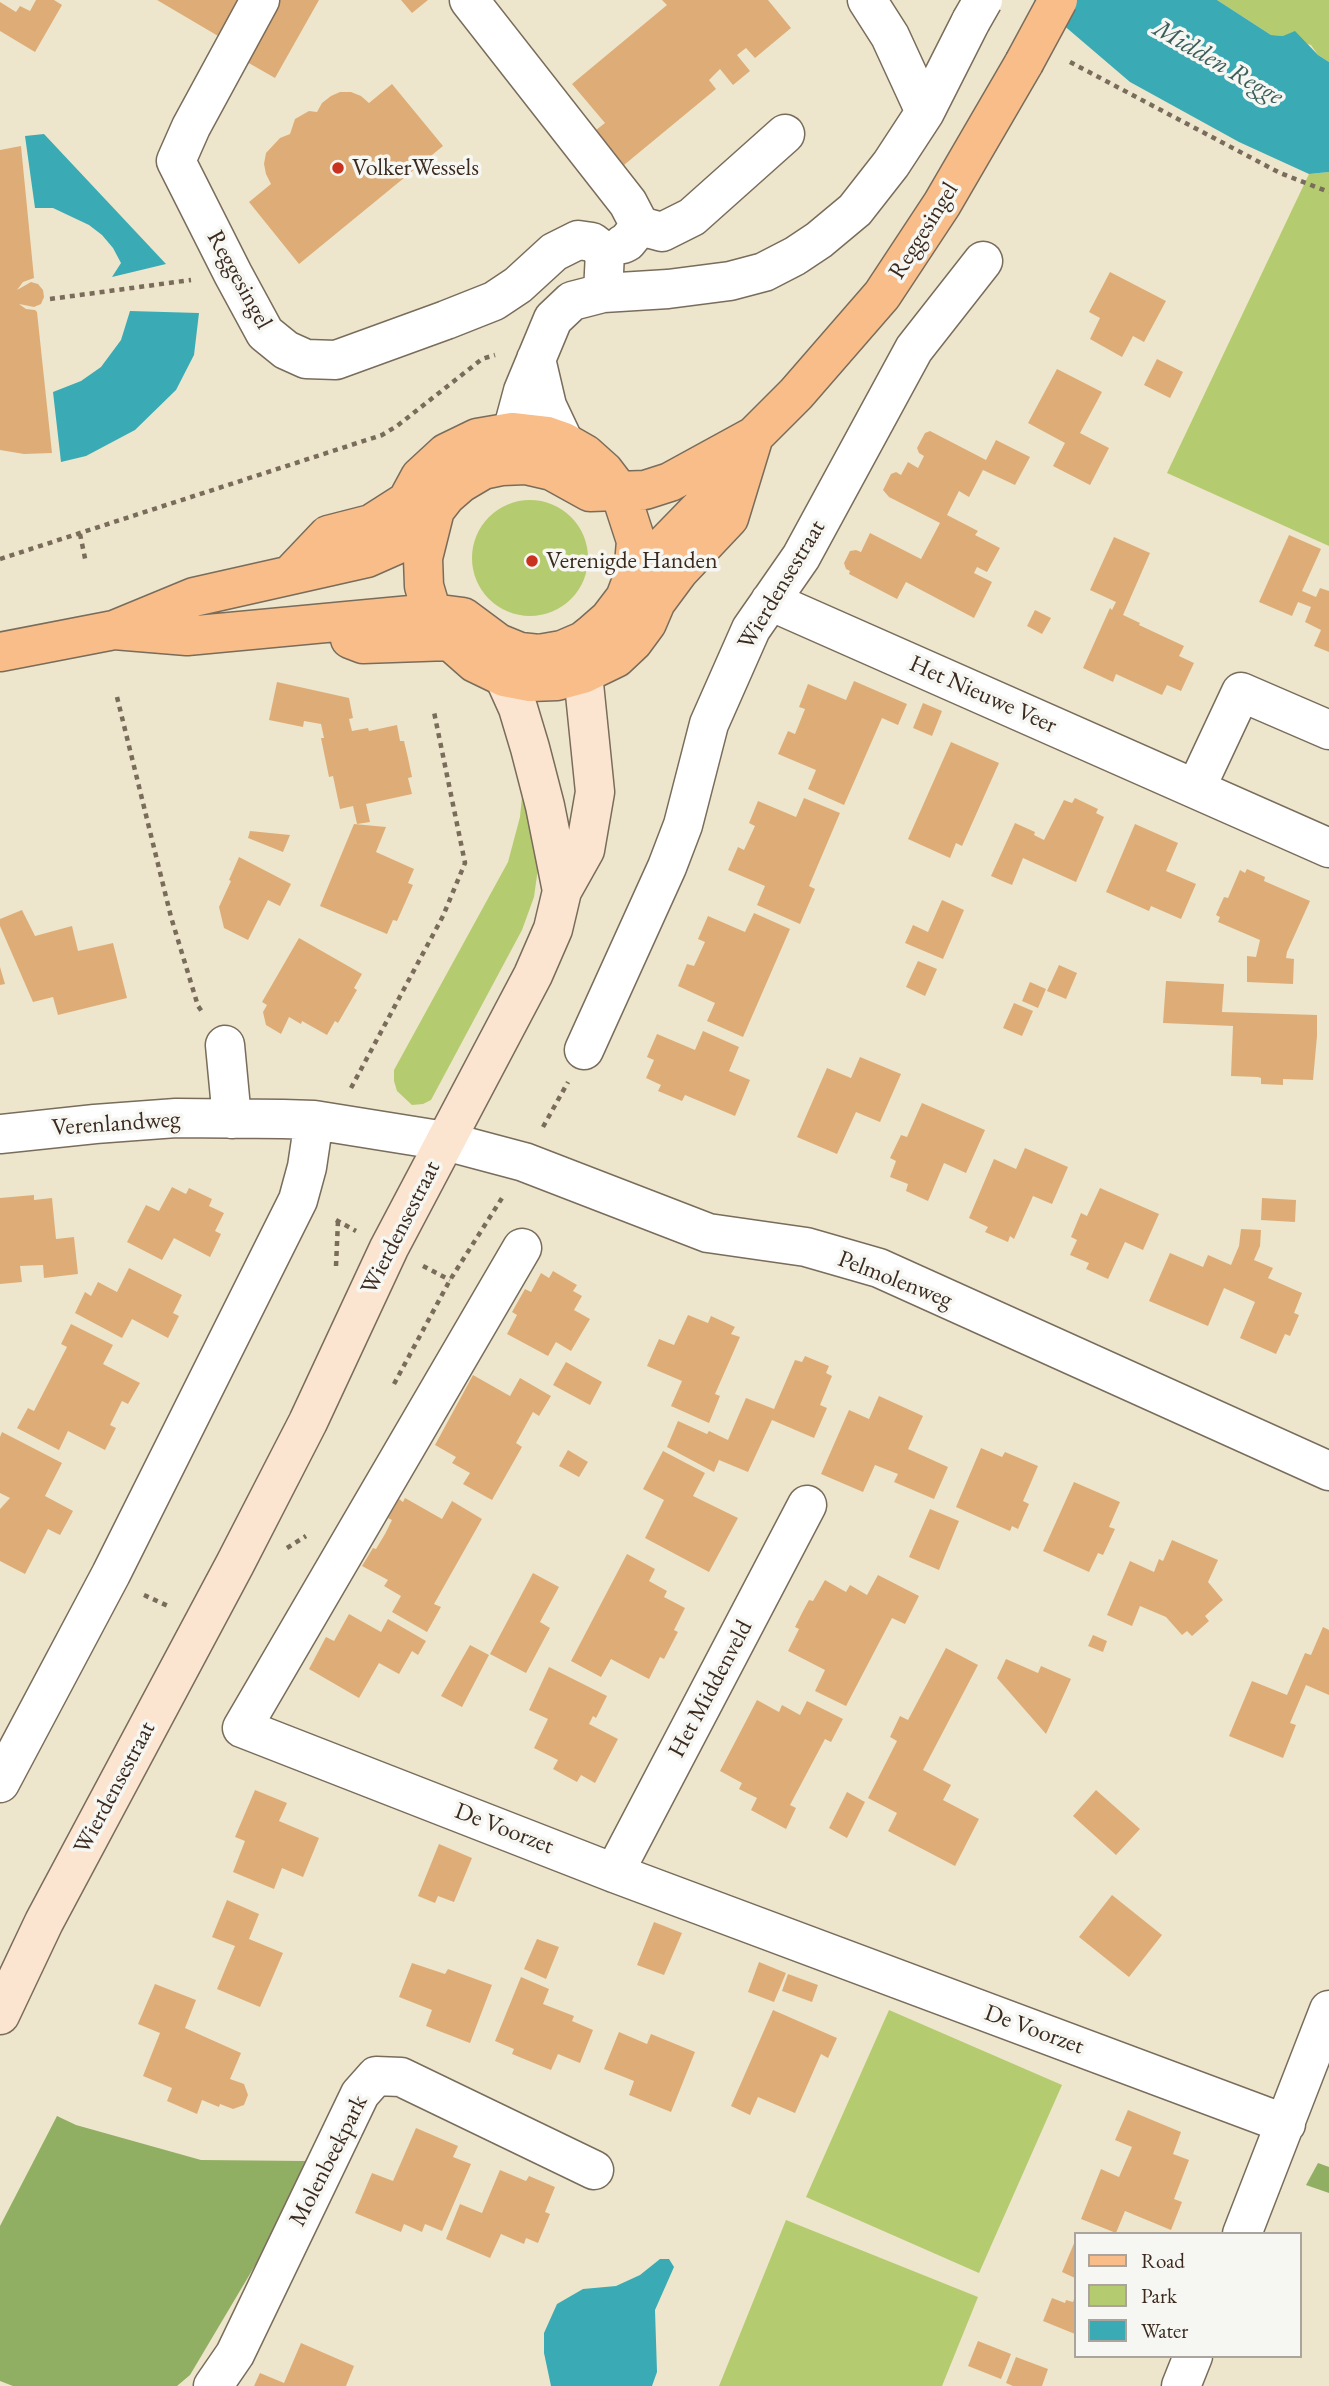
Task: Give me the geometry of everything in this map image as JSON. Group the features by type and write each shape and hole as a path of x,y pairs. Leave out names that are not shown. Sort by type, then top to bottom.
{"main road":[{"name":"Reggesingel","path":"507,449 526,465 552,471 590,492 612,482 645,490 670,482 754,436 796,394 883,295 942,204 1058,0"},
{"path":"0,652 114,630 194,597 367,558 417,516 435,510 461,482 483,470 507,449 547,436 585,454 612,482 636,541 645,590 625,598 609,619 594,657 557,681 530,682 504,677 475,663 441,627 424,577 417,516"},
{"name":"Reggesingel","path":"645,590 680,571 729,518 754,436"},
{"path":"114,630 187,636 308,624 441,627 463,617 498,643 520,652 540,654 562,650 594,657"},
{"name":"Wierdensestraat","path":"0,2015 50,1910 308,1422 389,1248 533,975 553,929 562,891 586,850 596,792 593,765 594,657"},
{"name":"Wierdensestraat","path":"504,677 518,708 530,748 562,891"}],"street":[{"name":"Reggesingel","path":"260,0 191,127 176,161 265,332 286,350 306,359 336,360 494,300 518,285 554,252 578,240 592,242 605,252"},
{"path":"469,0 628,203 640,226 662,232 692,218 785,134"},
{"path":"867,0 890,36 925,111"},
{"path":"507,449 523,391 553,319 560,310 579,299 603,293 668,289 730,281 764,272 819,240 855,210 891,164 925,111 977,10"},
{"path":"603,293 605,252 627,242 640,226"},
{"name":"Wierdensestraat","path":"576,1066 667,867 683,825 709,724 751,629 801,557 914,349 984,261"},
{"path":"536,359 547,406 564,442"},
{"name":"Het Nieuwe Veer","path":"770,601 1329,848"},
{"path":"1196,788 1241,692 1329,730"},
{"path":"225,1045 232,1119"},
{"name":"Verenlandweg","path":"0,1134 163,1119 232,1119 323,1121 445,1141"},
{"path":"0,1783 111,1574 298,1200 323,1121"},
{"name":"Pelmolenweg","path":"445,1141 524,1162 708,1233 806,1247 879,1268 1329,1471"},
{"name":"De Voorzet","path":"522,1248 242,1728 614,1873 1286,2124"},
{"name":"Het Middenveld","path":"614,1873 807,1505"},
{"path":"1243,2232 1329,2010"},
{"name":"Molenbeekpark","path":"213,2386 235,2354 360,2094 376,2076 401,2077 594,2170"},
{"path":"1181,2386 1192,2358"}],"path":[{"path":"1069,61 1280,173 1329,192"},
{"path":"50,299 233,274"},
{"path":"0,559 382,435 482,359 494,355 536,359"},
{"path":"80,534 86,563"},
{"path":"117,697 171,917 198,1006 225,1045"},
{"path":"323,1121 443,916 465,863 434,712"},
{"path":"391,1388 450,1280 524,1162 576,1066"},
{"path":"235,1564 292,1547 314,1531"},
{"path":"137,1591 172,1608"}],"green space":[{"path":"1217,0 1329,0 1329,62 1318,55 1311,45 1271,35"},
{"path":"1329,172 1329,546 1167,473 1309,174"},
{"path":"530,500 552,505 571,517 583,536 588,558 583,580 571,599 552,611 530,616 508,611 489,599 477,580 472,558 477,536 489,517 508,505"},
{"path":"525,766 540,854 534,897 522,930 431,1100 412,1105 397,1091 394,1070 508,862 520,817"},
{"path":"889,2010 1062,2085 979,2273 806,2197"},
{"path":"57,2116 76,2125 201,2160 306,2161 266,2247 190,2375 177,2386 13,2386 0,2381 0,2226"},
{"path":"1318,2163 1329,2167 1329,2193 1306,2185"},
{"path":"786,2220 978,2297 942,2386 719,2386"}],"water":[{"name":"Midden Regge","path":"1034,0 1217,0 1271,35 1283,36 1295,31 1318,55 1329,62 1329,172 1309,174 1239,142 1130,82"},
{"path":"44,134 166,264 112,277 121,263 102,235 89,225 53,208 35,208 25,136"},
{"path":"130,311 199,313 194,355 176,390 135,430 86,456 61,462 53,392 81,381 101,367 121,340"},
{"path":"660,2259 669,2259 674,2267 655,2310 657,2372 652,2386 551,2386 544,2353 544,2333 557,2304 583,2289 616,2286 640,2275"}],"building":[{"path":"36,0 54,0 62,5 35,52 0,31 0,2 16,12 20,6 30,11"},
{"path":"157,0 319,0 275,78 247,62 247,53"},
{"path":"401,0 428,0 412,13"},
{"path":"662,0 768,0 791,28 755,58 746,48 737,55 750,71 733,85 720,69 709,80 716,89 624,165 596,130 605,123 572,84 667,5"},
{"path":"392,84 443,146 299,264 249,202 271,184 264,164 266,153 280,138 290,134 295,119 309,111 317,112 322,103 331,96 340,92 351,92 369,103"},
{"path":"21,146 34,278 23,282 17,290 31,282 38,284 43,290 41,304 34,307 19,304 37,312 52,453 24,454 0,450 0,150"},
{"path":"1110,272 1166,301 1144,342 1133,336 1122,357 1090,339 1100,318 1089,312"},
{"path":"1157,359 1183,372 1170,398 1144,385"},
{"path":"1057,369 1102,392 1080,433 1109,448 1090,485 1053,466 1065,443 1028,423"},
{"path":"930,431 986,460 996,440 1030,457 1015,485 983,470 969,497 959,491 947,515 978,531 975,535 1000,548 987,572 977,567 974,573 992,582 974,618 906,582 897,599 849,574 850,571 844,563 850,551 861,552 870,533 921,559 940,523 889,497 883,490 891,474 896,472 901,475 908,462 918,468 924,456 917,448 925,433"},
{"path":"1289,535 1321,549 1302,591 1316,597 1320,588 1329,591 1329,652 1314,646 1321,630 1305,622 1311,607 1298,602 1292,616 1259,602"},
{"path":"1114,537 1150,553 1123,615 1184,646 1179,656 1194,663 1181,691 1167,685 1162,695 1116,674 1113,682 1083,668 1110,608 1112,610 1116,602 1090,590"},
{"path":"1035,610 1051,618 1042,634 1027,626"},
{"path":"854,681 907,704 898,725 882,718 844,805 808,789 816,770 778,754 788,731 795,734 805,709 799,707 808,684 846,700"},
{"path":"277,682 349,698 353,718 349,719 352,731 368,728 369,731 397,725 400,741 404,741 408,758 412,777 408,778 412,794 366,804 370,822 357,824 353,806 340,809 333,776 329,777 321,724 304,721 303,727 269,720"},
{"path":"923,703 942,711 932,736 913,728"},
{"path":"951,742 999,763 962,846 956,843 950,858 908,839"},
{"path":"804,798 840,813 809,886 815,889 800,924 757,905 765,886 728,870 738,847 744,850 755,826 749,823 758,801 796,817"},
{"path":"1075,798 1098,809 1096,813 1104,817 1076,882 1023,858 1012,885 991,876 1015,823 1035,832 1034,835 1044,840 1064,800 1072,803"},
{"path":"354,824 386,827 376,852 414,869 408,883 413,885 397,921 393,920 387,934 320,906"},
{"path":"1135,824 1178,843 1166,871 1196,884 1181,919 1151,906 1149,911 1106,892"},
{"path":"250,831 290,835 283,852 248,838"},
{"path":"239,857 291,884 280,906 268,900 248,940 224,928 219,907"},
{"path":"1247,869 1265,877 1264,881 1310,901 1287,952 1286,958 1294,959 1293,984 1247,982 1247,956 1256,957 1260,940 1218,922 1220,917 1216,915 1224,897 1228,898 1240,870 1245,873"},
{"path":"942,900 964,910 943,959 905,943 913,925 928,932"},
{"path":"22,910 35,936 72,926 78,951 113,943 127,998 58,1015 53,997 33,1002 0,926 0,919"},
{"path":"754,913 790,929 743,1037 707,1021 715,1003 678,986 687,964 694,966 705,942 698,939 708,916 745,932"},
{"path":"299,938 362,974 354,988 357,990 338,1023 335,1021 327,1035 289,1017 281,1034 266,1025 263,1012 267,1005 262,1002"},
{"path":"918,961 937,969 925,996 906,987"},
{"path":"1059,965 1077,973 1066,999 1047,991"},
{"path":"0,967 5,984 0,985"},
{"path":"1166,981 1224,984 1222,1012 1317,1015 1313,1080 1283,1079 1283,1085 1261,1084 1261,1078 1258,1077 1231,1076 1233,1026 1163,1023"},
{"path":"1030,982 1046,989 1038,1008 1022,1001"},
{"path":"1014,1003 1033,1011 1022,1036 1003,1028"},
{"path":"703,1031 739,1047 729,1071 750,1080 735,1116 685,1095 682,1101 658,1091 661,1085 646,1078 654,1060 647,1057 657,1034 695,1050"},
{"path":"860,1057 901,1074 880,1122 856,1112 837,1154 797,1137 827,1068 851,1078"},
{"path":"922,1103 985,1130 966,1173 944,1163 928,1201 906,1191 908,1184 890,1177 896,1161 890,1158 901,1135 907,1137"},
{"path":"1025,1148 1068,1167 1052,1204 1033,1196 1014,1239 1010,1236 1008,1242 985,1232 988,1227 969,1218 994,1159 1016,1169"},
{"path":"172,1187 186,1194 189,1188 212,1199 209,1206 224,1213 215,1231 221,1234 210,1257 174,1238 162,1260 127,1242 146,1205 159,1211"},
{"path":"1100,1188 1159,1214 1143,1250 1125,1242 1108,1279 1086,1269 1089,1263 1070,1255 1077,1240 1071,1237 1081,1213 1087,1216"},
{"path":"34,1195 34,1200 52,1198 56,1239 74,1237 78,1274 44,1278 43,1265 20,1266 22,1282 0,1284 0,1198"},
{"path":"1262,1198 1296,1200 1295,1222 1261,1220"},
{"path":"1241,1229 1261,1230 1260,1246 1254,1260 1273,1268 1268,1278 1302,1293 1294,1313 1299,1315 1290,1336 1285,1334 1276,1354 1240,1338 1255,1302 1224,1288 1208,1326 1149,1301 1170,1253 1203,1267 1208,1255 1231,1265 1239,1246"},
{"path":"129,1268 182,1295 173,1313 179,1316 168,1338 132,1319 122,1338 75,1313 85,1292 91,1296 98,1282 117,1292"},
{"path":"553,1271 577,1285 573,1291 582,1296 574,1310 590,1319 571,1351 556,1342 548,1356 507,1334 517,1315 512,1312 525,1289 531,1292 541,1273 549,1278"},
{"path":"688,1315 708,1323 711,1316 735,1327 731,1334 740,1337 715,1394 720,1396 709,1423 671,1406 682,1381 647,1366 659,1339 674,1345"},
{"path":"71,1324 113,1345 103,1364 140,1383 128,1404 122,1401 110,1425 116,1428 105,1450 68,1431 59,1450 17,1428 28,1408 34,1411 67,1347 61,1344"},
{"path":"805,1356 829,1366 826,1373 832,1376 820,1405 827,1408 814,1438 772,1420 748,1472 719,1460 714,1472 667,1447 678,1421 728,1440 746,1398 774,1409 795,1360 802,1362"},
{"path":"566,1362 602,1382 590,1405 553,1385"},
{"path":"473,1375 510,1396 520,1378 551,1396 539,1416 533,1412 516,1443 522,1447 492,1500 463,1484 470,1473 452,1463 456,1457 435,1445"},
{"path":"879,1396 923,1416 908,1449 948,1467 934,1499 894,1482 898,1474 875,1465 863,1492 821,1474 849,1410 869,1419"},
{"path":"2,1432 62,1463 45,1496 73,1511 60,1535 48,1529 25,1574 0,1561 0,1509 10,1498 0,1493"},
{"path":"981,1448 1002,1457 1005,1452 1038,1466 1023,1501 1029,1504 1018,1529 1012,1526 1010,1531 956,1507"},
{"path":"568,1450 588,1462 579,1477 559,1466"},
{"path":"663,1451 705,1473 693,1496 738,1518 709,1572 645,1538 664,1500 643,1489"},
{"path":"1074,1482 1120,1502 1109,1527 1115,1529 1103,1555 1098,1553 1089,1572 1043,1551"},
{"path":"405,1498 442,1519 452,1501 482,1519 434,1604 441,1607 427,1632 392,1612 401,1596 384,1586 388,1580 362,1566 385,1534 392,1520 388,1518 399,1499 403,1502"},
{"path":"930,1509 959,1521 939,1570 909,1557"},
{"path":"1172,1540 1218,1560 1208,1582 1223,1600 1205,1616 1209,1621 1192,1636 1187,1631 1182,1635 1166,1617 1140,1606 1132,1626 1107,1615 1130,1561 1154,1572 1159,1559 1163,1561"},
{"path":"627,1554 655,1569 649,1581 667,1591 664,1597 685,1608 674,1630 678,1632 664,1659 660,1657 649,1679 611,1659 601,1677 571,1661"},
{"path":"533,1573 559,1587 540,1622 550,1628 526,1673 490,1654"},
{"path":"878,1575 919,1596 905,1624 892,1618 846,1706 815,1691 825,1670 788,1651 799,1629 795,1627 802,1613 809,1600 813,1601 825,1580 846,1592 850,1585 867,1595"},
{"path":"349,1614 381,1632 388,1619 426,1641 418,1655 412,1651 399,1674 379,1663 359,1698 309,1669 326,1637 334,1641"},
{"path":"1323,1627 1329,1630 1329,1695 1306,1685 1290,1723 1296,1725 1283,1758 1229,1736 1252,1681 1287,1695 1305,1653 1311,1655"},
{"path":"1093,1635 1107,1641 1103,1652 1088,1646"},
{"path":"470,1645 489,1655 462,1707 441,1696"},
{"path":"946,1648 978,1665 923,1770 951,1785 943,1800 979,1819 955,1866 888,1831 897,1813 868,1798 897,1741 890,1737 900,1716 908,1720"},
{"path":"1006,1659 1038,1673 1041,1666 1071,1679 1046,1734 997,1678"},
{"path":"549,1667 607,1696 596,1718 593,1716 589,1724 618,1739 595,1783 581,1775 577,1782 553,1769 558,1760 534,1748 548,1719 529,1710"},
{"path":"757,1700 779,1712 782,1705 800,1715 807,1701 843,1719 831,1742 825,1739 790,1805 796,1808 786,1829 751,1810 757,1798 739,1789 742,1783 720,1771"},
{"path":"255,1790 287,1803 279,1821 319,1838 303,1877 282,1868 274,1889 233,1872 245,1841 235,1837"},
{"path":"1096,1790 1140,1829 1116,1855 1073,1816"},
{"path":"847,1792 865,1802 847,1838 829,1828"},
{"path":"439,1844 472,1858 454,1902 438,1896 435,1903 418,1896"},
{"path":"1112,1895 1162,1935 1129,1977 1079,1937"},
{"path":"227,1900 259,1914 249,1939 283,1953 260,2007 217,1989 235,1946 212,1937"},
{"path":"654,1922 682,1933 664,1975 637,1965"},
{"path":"537,1939 559,1947 546,1979 524,1969"},
{"path":"759,1962 786,1973 774,2002 748,1992"},
{"path":"412,1963 445,1974 448,1969 492,1985 470,2043 426,2026 432,2010 399,1997"},
{"path":"788,1974 818,1985 812,2002 782,1991"},
{"path":"521,1977 549,1989 543,2004 574,2016 572,2021 593,2030 580,2063 558,2054 551,2070 512,2054 514,2049 495,2041"},
{"path":"155,1984 196,2000 185,2028 241,2053 230,2079 244,2084 248,2095 244,2105 233,2109 202,2100 197,2114 167,2101 172,2088 143,2076 160,2033 138,2024"},
{"path":"773,2010 837,2038 828,2058 821,2054 795,2113 758,2097 750,2115 731,2106"},
{"path":"619,2032 647,2044 651,2034 695,2052 671,2112 629,2095 634,2081 604,2069"},
{"path":"1128,2110 1181,2132 1173,2154 1189,2160 1174,2199 1182,2202 1171,2230 1125,2211 1116,2232 1081,2219 1101,2169 1119,2177 1132,2147 1115,2140"},
{"path":"416,2128 458,2146 453,2157 471,2164 442,2231 425,2224 422,2232 404,2224 401,2232 355,2213 372,2173 393,2181"},
{"path":"500,2170 526,2181 529,2176 555,2187 545,2212 550,2214 538,2243 526,2238 524,2244 501,2234 490,2258 446,2239 460,2204 482,2213"},
{"path":"1074,2243 1074,2278 1062,2272"},
{"path":"1052,2298 1065,2303 1066,2300 1073,2302 1074,2299 1074,2334 1043,2321"},
{"path":"978,2341 1011,2354 1001,2379 968,2366"},
{"path":"301,2343 354,2366 346,2386 254,2386 260,2373 284,2383"},
{"path":"1016,2357 1048,2369 1042,2386 1013,2386 1006,2383"}],"place":[{"name":"VolkerWessels","path":"338,168"},
{"name":"Verenigde Handen","path":"532,561"}]}
